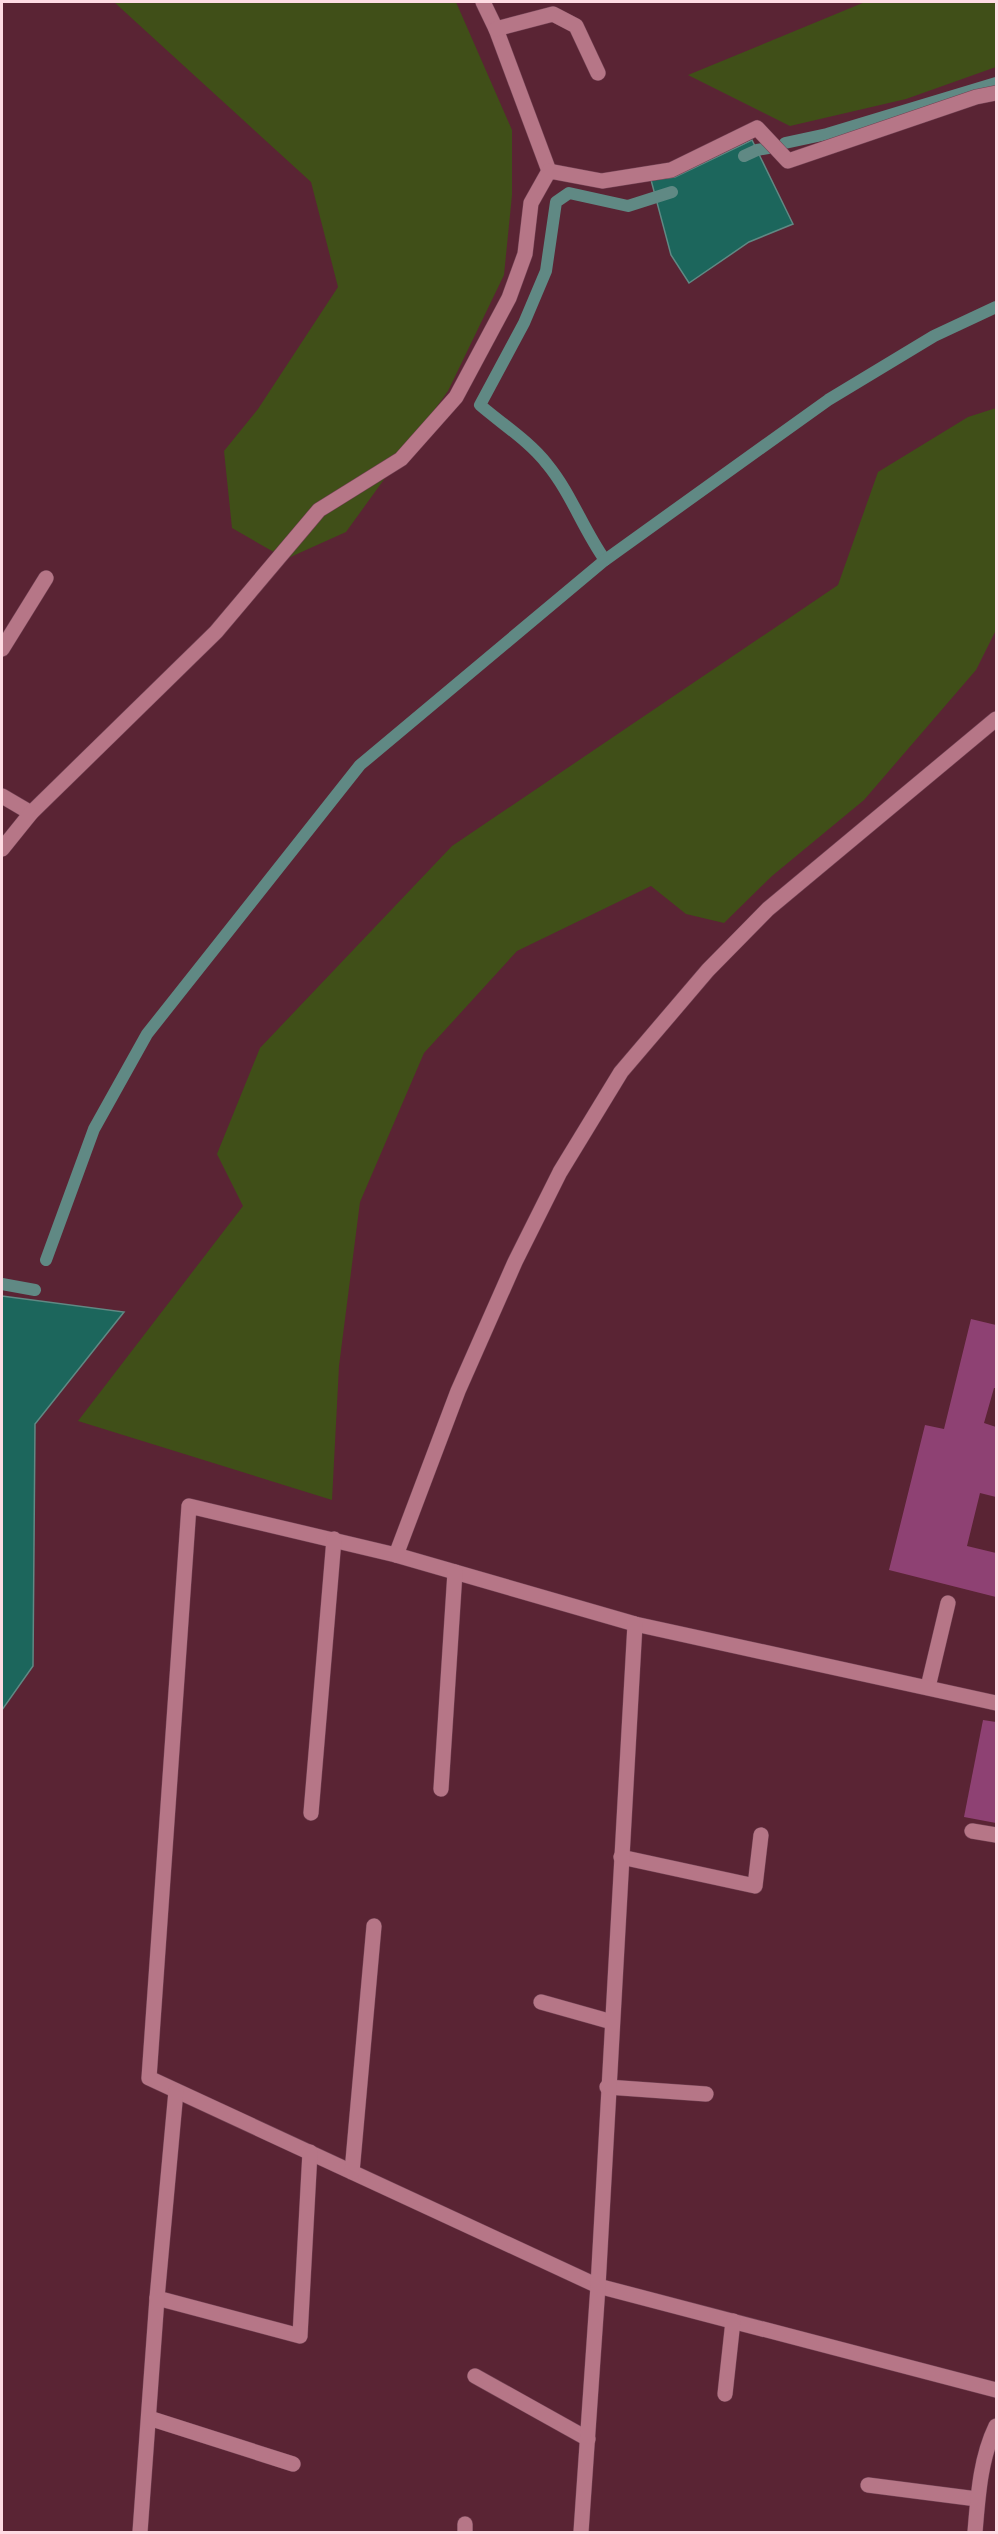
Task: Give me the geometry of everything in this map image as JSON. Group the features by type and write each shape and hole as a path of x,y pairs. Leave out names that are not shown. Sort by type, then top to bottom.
{"street":[{"path":"2,849 31,813 216,632 319,510 402,459 456,397 509,297 525,254 531,203 549,171 496,30 483,2"},
{"path":"496,30 553,14 576,26 598,73"},
{"path":"549,171 602,181 671,170 757,128 788,162 976,97 996,93"},
{"path":"2,650 46,578"},
{"path":"396,1555 458,1391 515,1262 560,1172 621,1072 708,970 768,909 996,719"},
{"path":"2,796 31,813"},
{"path":"996,1703 635,1624 396,1555 189,1506 149,2078 598,2286 996,2390"},
{"path":"311,1813 334,1539"},
{"path":"441,1789 454,1572"},
{"path":"928,1687 948,1603"},
{"path":"581,2532 598,2286 607,2087 635,1624"},
{"path":"972,1832 996,1835"},
{"path":"621,1857 754,1886 761,1835"},
{"path":"352,2172 374,1926"},
{"path":"541,2002 612,2022"},
{"path":"607,2087 706,2094"},
{"path":"140,2532 157,2298 176,2091"},
{"path":"157,2298 300,2336 310,2152"},
{"path":"725,2394 733,2321"},
{"path":"475,2376 588,2439"},
{"path":"148,2418 293,2464"},
{"path":"975,2532 977,2499 987,2444 996,2426"},
{"path":"868,2485 977,2499"}],"shaded area":[{"path":"114,2 456,2 512,130 512,195 504,275 448,391 346,532 286,559 232,528 224,451 258,409 338,287 311,182"},
{"path":"865,2 996,2 996,67 906,99 790,126 688,75"},
{"path":"752,140 793,224 749,242 689,283 671,255 651,180 675,177"},
{"path":"996,408 996,630 976,670 864,800 772,876 724,923 686,914 651,886 517,951 424,1053 360,1202 339,1366 332,1500 78,1421 243,1206 217,1154 260,1048 452,846 838,585 878,472 968,417"},
{"path":"2,1296 124,1312 35,1424 33,1666 2,1710"}],"building":[{"path":"971,1319 996,1325 996,1388 994,1388 984,1423 996,1427 996,1497 980,1493 967,1546 996,1553 996,1597 889,1570 925,1425 944,1429"},
{"path":"983,1720 996,1722 996,1823 964,1817"}],"waterway":[{"path":"785,143 827,134 996,83"},
{"path":"744,156 768,148"},
{"path":"605,560 563,487 547,464 524,440 480,405 524,323 546,271 556,202 569,193 628,206 672,192"},
{"path":"46,1260 94,1129 147,1034 360,765 605,560 828,400 934,336 996,307"},
{"path":"2,1284 35,1290"}]}
